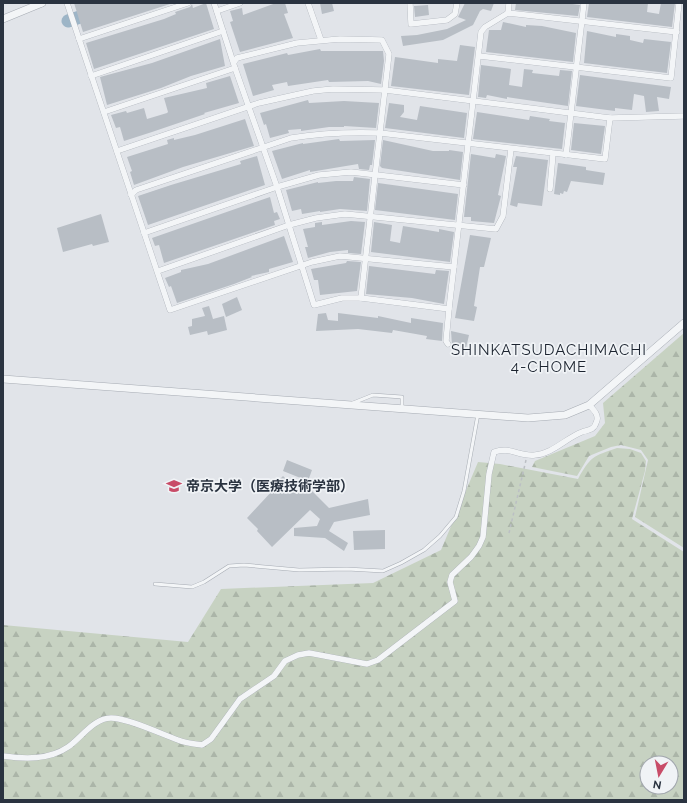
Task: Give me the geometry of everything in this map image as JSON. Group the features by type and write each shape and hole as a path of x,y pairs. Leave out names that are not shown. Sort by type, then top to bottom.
{"street":[{"path":"3,19 42,3"},
{"path":"67,3 170,310 302,266 340,256 454,267"},
{"path":"79,39 188,3"},
{"path":"214,3 262,148 277,187 314,305 342,298 361,298 449,309"},
{"path":"217,11 240,3"},
{"path":"308,3 321,40"},
{"path":"410,3 411,24 447,20 455,14 457,3"},
{"path":"508,13 509,3"},
{"path":"566,155 584,3"},
{"path":"480,56 671,78 679,3"},
{"path":"448,344 446,341 449,309 480,56 481,32 485,27 508,13 676,32"},
{"path":"92,76 223,31"},
{"path":"235,65 237,58 297,42 321,40 382,40 389,54 361,298"},
{"path":"104,112 235,65"},
{"path":"117,151 274,99 326,90 385,90 610,118 684,116"},
{"path":"131,194 136,190 291,138 315,134 346,132 380,133 605,159 610,118"},
{"path":"158,271 289,225 316,218 344,214 496,229 503,216 511,149"},
{"path":"550,189 553,154"},
{"path":"144,233 277,187 319,175 351,172 464,185"},
{"path":"3,379 528,418 550,417 565,415 589,405 684,323"},
{"path":"3,756 35,758 56,753 68,747 99,722 111,718 140,726 179,741 202,745 211,739 240,699 274,676 285,661 298,655 309,653 367,664 378,660 455,601 450,582 452,575 471,557 479,546 483,537 488,474 494,452 503,449 527,457 536,456 548,451 575,434 593,428 597,422 597,416 589,405"}],"lane":[{"path":"348,405 373,395 402,397 402,409"},
{"path":"155,584 192,587 204,582 229,566 244,565 299,570 347,569 383,571 402,563 424,550 440,536 456,517 464,491 478,414"}],"path":[{"path":"509,533 527,457"}],"green space":[{"path":"684,333 684,548 635,517 648,460 641,450 621,445 611,447 589,456 577,476 532,467 535,461 595,436 605,423 603,403"},
{"path":"617,448 630,449 641,453 646,461 645,471 632,519 684,552 684,800 3,800 3,625 188,642 221,589 373,583 441,550 478,462 500,464 578,479 589,462 597,456"}],"building":[{"path":"74,3 170,3 170,4 83,32"},
{"path":"206,3 214,29 94,69 86,43 164,19 176,14 175,12 190,7 192,4 193,8"},
{"path":"276,3 285,3 288,13 284,14 293,38 240,52 230,22 233,21 230,11 242,8 243,15"},
{"path":"320,3 332,3 334,11 322,14"},
{"path":"465,3 494,3 491,11 483,9 480,11 473,25 443,40 403,46 401,36 417,35 447,29 466,20 458,17"},
{"path":"516,3 565,3 580,5 578,16 515,10"},
{"path":"589,3 648,3 647,12 659,14 661,3 675,3 672,27 587,17"},
{"path":"428,5 429,15 415,17 414,6"},
{"path":"503,22 526,27 526,25 542,26 576,33 573,62 486,52 489,30 501,30"},
{"path":"587,31 616,37 616,34 630,36 630,40 643,43 644,39 671,42 667,73 584,63"},
{"path":"220,39 225,66 107,105 100,77 152,63"},
{"path":"460,45 475,47 469,95 391,86 395,57 438,63 438,59 457,61"},
{"path":"320,49 321,51 383,51 384,61 381,84 368,81 329,82 328,80 288,86 287,82 272,85 274,90 253,96 243,64 287,53 288,55"},
{"path":"481,65 511,69 509,85 522,87 524,69 533,70 532,73 559,76 560,70 572,71 568,106 507,97 507,99 487,95 486,98 478,97"},
{"path":"580,75 671,87 669,99 657,97 659,111 646,112 644,96 634,94 632,110 615,108 615,111 576,106"},
{"path":"230,76 239,103 204,113 205,114 124,141 120,127 116,128 111,115 126,111 127,113 144,108 147,119 167,113 164,98 207,88 206,83"},
{"path":"308,100 309,103 344,101 379,103 376,128 344,126 301,131 301,129 288,130 289,133 270,138 266,124 264,125 260,113"},
{"path":"389,103 404,105 404,112 400,117 417,120 420,106 467,113 464,138 385,128"},
{"path":"477,112 529,120 530,116 565,123 562,149 473,139"},
{"path":"245,119 254,146 183,167 134,185 130,172 132,171 127,157 168,144 167,140 174,138 174,140 195,135"},
{"path":"574,123 605,126 601,154 571,150"},
{"path":"339,139 340,141 375,140 372,165 370,165 369,170 359,169 358,164 310,172 310,170 282,179 272,151 303,143"},
{"path":"383,140 433,151 449,150 463,152 460,180 382,168 380,166"},
{"path":"471,154 495,158 496,154 506,156 498,195 501,196 494,223 471,221 471,217 464,217"},
{"path":"257,156 265,185 148,225 138,196 241,164 240,161"},
{"path":"516,156 548,160 542,206 518,203 517,207 510,205 517,167 513,167"},
{"path":"558,163 586,167 586,170 605,173 603,185 571,181 567,192 564,191 563,194 560,193 560,195 554,194"},
{"path":"354,177 370,179 367,211 340,209 302,214 301,209 292,211 286,190 318,182 353,181"},
{"path":"378,183 458,194 455,220 375,210"},
{"path":"270,197 274,213 277,212 280,219 274,221 275,225 164,263 159,245 155,246 152,238"},
{"path":"101,214 109,242 93,246 92,244 63,252 57,228"},
{"path":"351,221 365,222 361,254 348,253 348,250 330,252 308,258 305,247 308,247 303,229 315,227 315,223 322,222 322,225"},
{"path":"374,222 392,225 390,241 400,243 403,226 439,232 439,229 454,232 450,262 371,252"},
{"path":"470,235 491,238 484,267 480,267 474,306 477,307 474,321 455,318"},
{"path":"284,236 293,262 269,269 269,272 251,276 252,277 234,284 177,303 171,286 169,287 165,278 181,272 181,270 208,264"},
{"path":"347,261 361,262 357,291 320,295 318,280 314,280 311,269 346,263"},
{"path":"369,266 435,274 436,270 449,271 444,304 412,298 366,294"},
{"path":"237,297 242,310 226,317 222,304"},
{"path":"209,306 213,319 224,316 227,330 208,335 207,331 190,335 188,327 192,326 192,319 205,316 202,308"},
{"path":"326,313 328,320 338,321 338,313 378,318 378,316 411,323 411,318 443,323 442,341 426,339 427,336 393,330 392,333 358,329 316,331 318,314"},
{"path":"451,331 469,335 466,348 452,345"},
{"path":"287,460 312,470 308,481 283,471"},
{"path":"283,476 299,492 306,485 329,508 368,499 370,515 334,522 329,531 348,543 344,551 325,538 294,536 294,528 317,526 320,519 310,510 272,547 257,531 258,529 247,518 273,490 268,491"},
{"path":"258,479 259,492 253,493 252,480"},
{"path":"385,530 385,549 354,550 353,531"}],"waterway":[{"path":"68,21 121,3"}],"place":[{"name":"帝京大学（医療技術学部）","path":"174,486"}],"district":[{"name":"SHINKATSUDACHIMACHI 4-CHOME","path":"549,358"}]}
